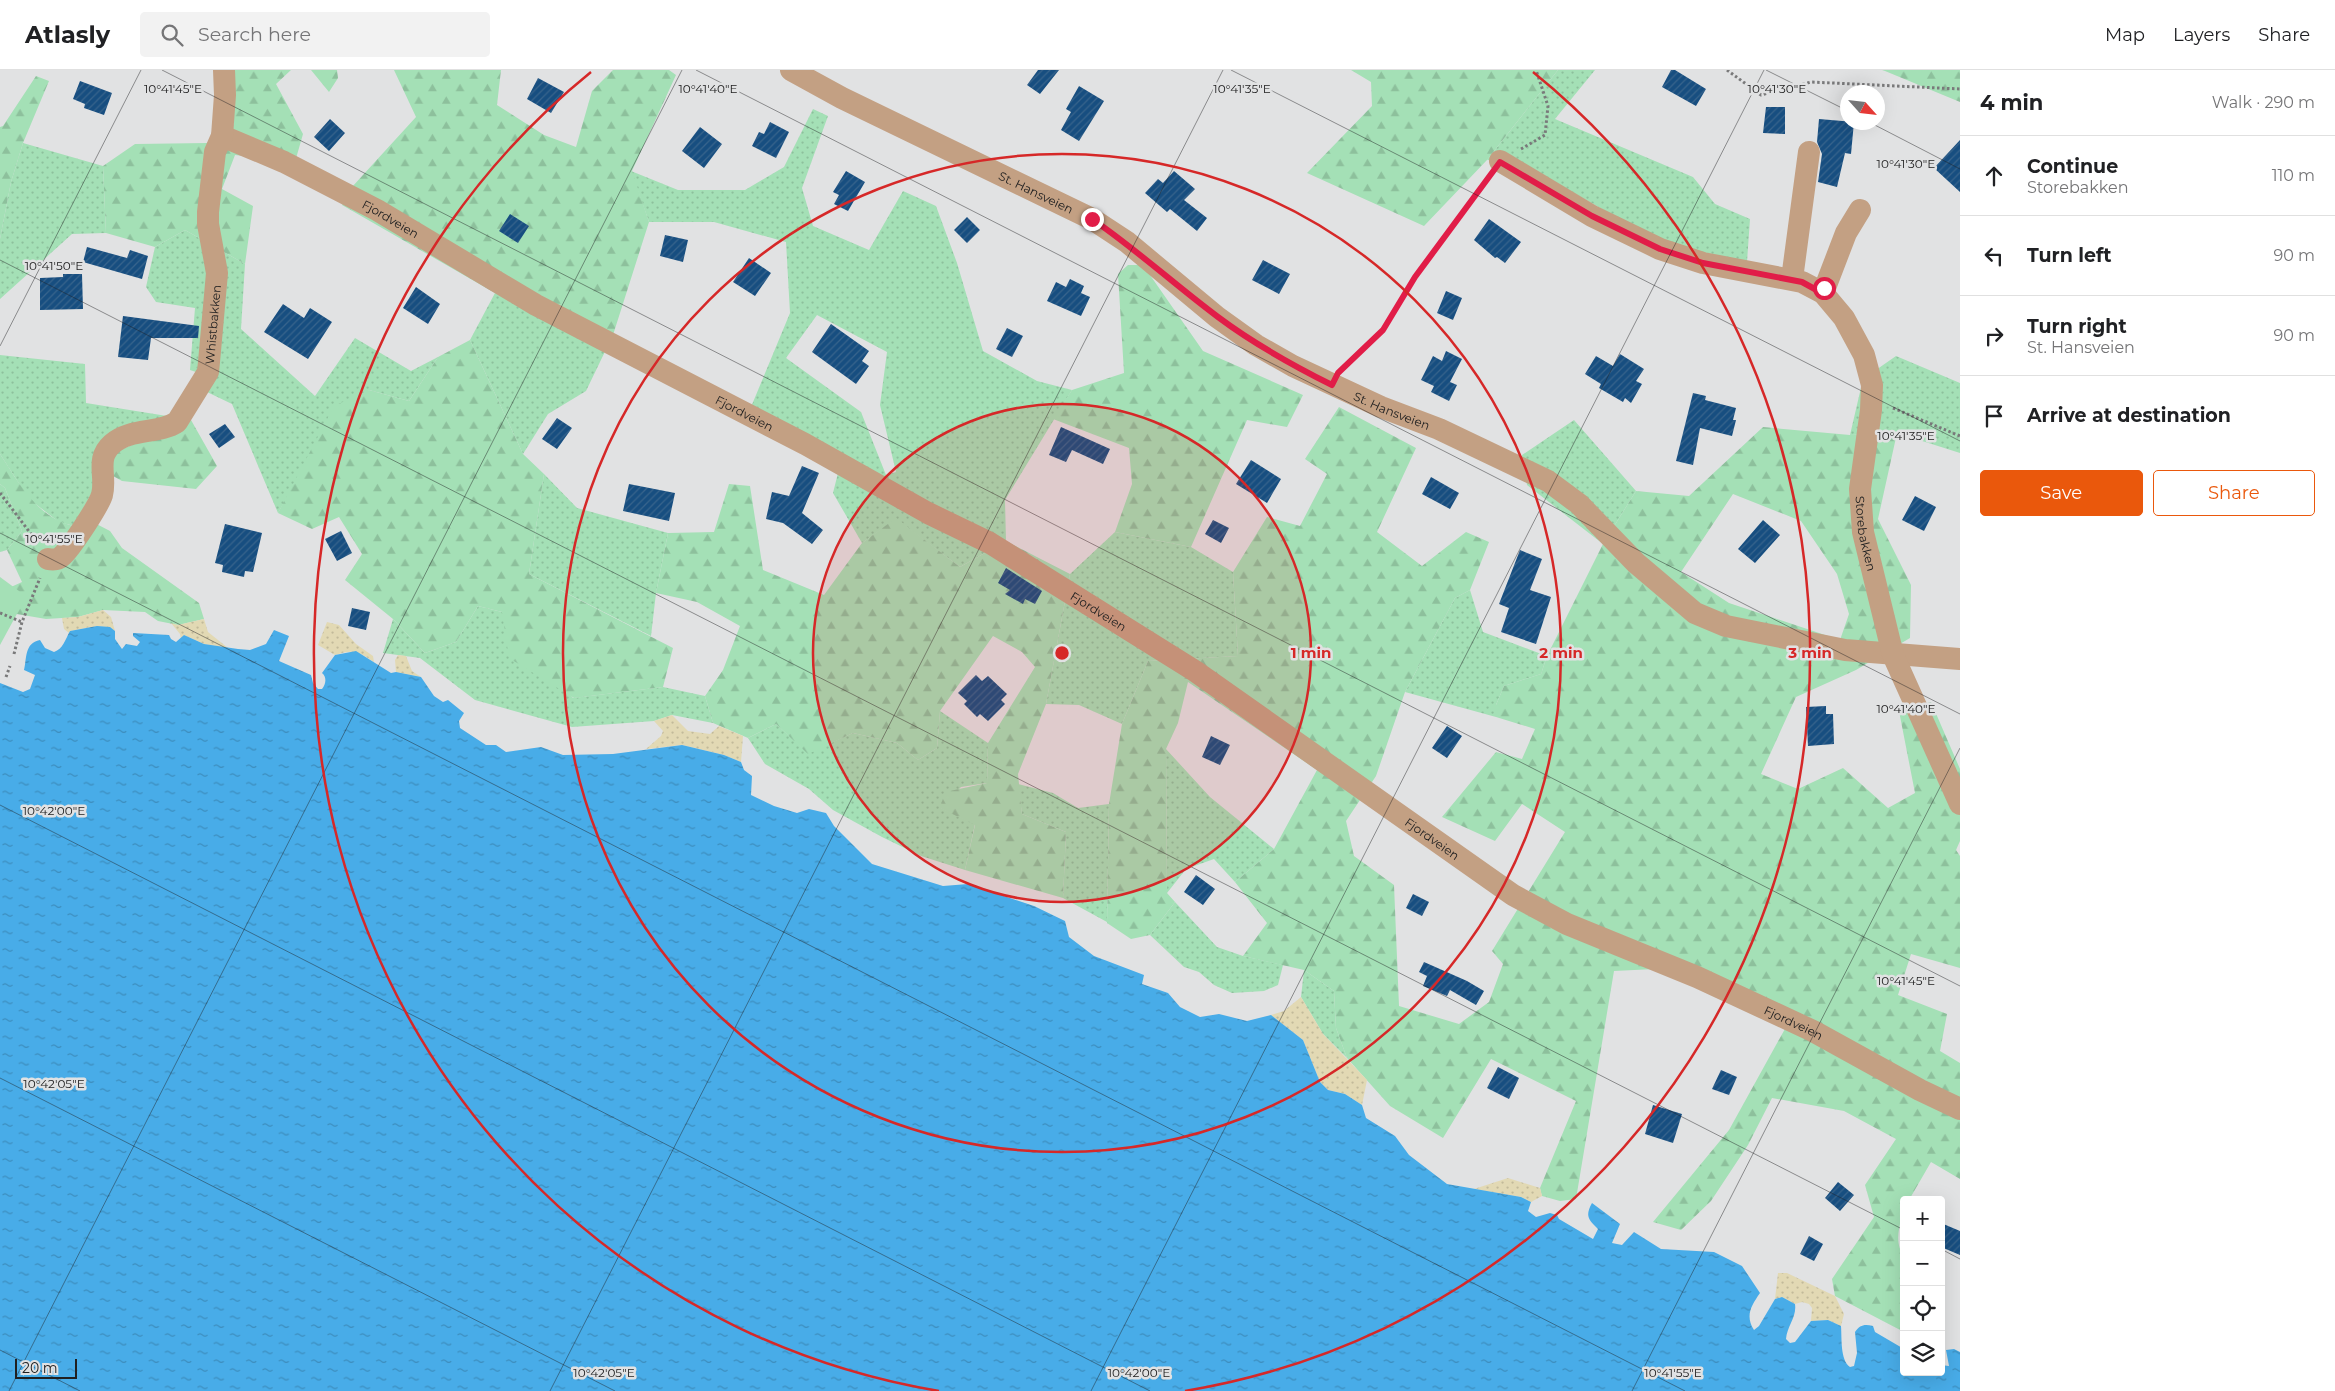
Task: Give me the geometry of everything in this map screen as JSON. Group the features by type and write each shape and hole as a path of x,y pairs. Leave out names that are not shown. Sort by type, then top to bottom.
{"street":[{"name":"Whistbakken","path":"48,559 54,560 64,554 97,505 102,494 102,459 112,444 127,437 177,422 208,372 217,273 208,224 208,212 215,152 222,136 225,95 224,70"},
{"name":"St. Hansveien","path":"791,70 842,98 1092,219 1127,242 1217,317 1256,345 1332,385 1381,408 1439,429 1548,482 1579,504 1636,563 1695,613 1726,626 1845,650 1960,659"},
{"name":"Fjordveien","path":"222,136 284,162 377,210 536,305 805,444 928,513 990,543 1202,676 1512,895 1568,924 1697,976 1813,1031 1920,1090 1960,1109"},
{"path":"1792,279 1809,152"},
{"name":"Storebakken","path":"1500,162 1592,216 1660,249 1703,263 1802,282 1822,293 1844,318 1864,355 1872,385 1860,489 1863,532 1893,654 1960,804"},
{"path":"1822,293 1846,233 1860,210"}],"path":[{"path":"1332,385 1338,373 1383,330 1415,277 1500,162 1544,135 1548,106 1536,70"},
{"path":"1727,70 1761,95 1811,82 1960,89"},
{"path":"1871,399 1960,436"},
{"path":"0,493 32,534 48,559 22,622 14,654"},
{"path":"0,613 22,622"},
{"path":"6,677 10,666"}],"green space":[{"path":"231,70 291,70 276,84 303,134 295,162 235,155 222,189 253,206 245,264 185,230 155,247 106,233 103,166 135,144 207,143 234,124"},
{"path":"311,70 337,70 338,78 329,92"},
{"path":"394,70 501,70 497,105 544,135 576,147 592,91 613,70 669,70 676,75 632,171 649,222 613,335 495,293 342,205 352,187 416,117"},
{"path":"1351,70 1558,70 1487,160 1424,226 1307,173 1372,106 1371,82"},
{"path":"1558,70 1595,70 1555,119 1693,177 1715,204 1750,219 1747,262 1662,243 1519,162 1487,160"},
{"path":"1882,70 1960,70 1960,102 1885,71"},
{"path":"36,76 49,81 23,143 11,182 0,239 0,127 3,126"},
{"path":"813,109 828,116 802,188 813,226 869,250 903,191 936,206 957,263 983,351 1037,381 1072,390 1005,500 1006,541 960,567 896,519 862,543 833,493 842,457 751,407 790,313 786,242 714,222 649,222 631,171 678,190 745,190 784,167","holes":["817,315 887,352 880,405 896,472 886,475 861,412 786,358"]},
{"path":"23,143 103,166 106,233 72,234 0,299 0,239 11,182"},
{"path":"185,230 245,264 241,329 315,396 355,338 411,371 438,357 409,401 369,390 305,466 278,513 232,404 207,392 211,377 190,370 195,308 156,302 146,287 155,247"},
{"path":"1128,265 1143,265 1203,351 1303,395 1287,427 1247,420 1191,547 1115,532 1132,484 1129,448 1053,419 1072,390 1124,373 1118,274"},
{"path":"495,293 613,335 586,391 548,414 523,454 470,340"},
{"path":"470,340 523,454 544,474 529,574 673,648 663,687 574,698 509,658 502,612 478,606 456,642 425,653 393,619 345,580 362,554 339,517 312,529 278,513 334,406 369,390 409,401 438,357"},
{"path":"0,355 85,364 86,403 167,416 113,453 74,526 59,522 29,499 0,454"},
{"path":"1896,356 1960,383 1960,453 1897,433 1850,435 1863,379"},
{"path":"1339,407 1416,448 1377,532 1422,566 1466,532 1489,542 1470,590 1455,598 1405,692 1376,776 1346,821 1354,856 1394,885 1399,1006 1459,1024 1489,1002 1503,964 1492,951 1565,832 1522,804 1495,841 1442,817 1496,752 1522,759 1535,729 1496,717 1496,705 1504,686 1541,674 1547,656 1603,544 1636,491 1689,496 1763,427 1850,435 1897,433 1878,519 1911,585 1910,638 1856,670 1796,697 1761,774 1798,789 1843,768 1888,808 1915,793 1899,711 1931,702 1960,769 1960,841 1956,850 1960,856 1960,968 1911,954 1898,995 1947,1014 1940,1051 1960,1063 1960,1179 1931,1162 1911,1196 1900,1196 1898,1235 1900,1250 1900,1330 1835,1296 1832,1279 1874,1217 1865,1185 1896,1139 1844,1111 1772,1098 1748,1145 1711,1201 1681,1230 1653,1222 1729,1130 1786,1027 1655,969 1614,971 1576,1199 1560,1201 1542,1196 1540,1188 1576,1101 1491,1059 1443,1138 1390,1106 1347,1058 1336,1028 1334,991 1304,970 1243,956 1267,923 1235,882 1274,849 1317,770 1188,682 1178,723 1166,749 1167,893 1175,902 1150,935 1131,939 1107,923 1109,804 1122,724 1148,661 1238,656 1233,572 1267,517 1300,526 1327,474 1305,459","holes":["1733,494 1801,521 1837,574 1849,614 1840,640 1729,603 1681,572"]},
{"path":"191,420 217,466 196,489 122,481 106,472 113,453"},
{"path":"1574,420 1636,491 1603,544 1527,485 1522,455"},
{"path":"0,454 22,488 39,507 61,522 74,526 83,517 110,531 122,548 199,603 204,619 178,625 158,621 145,612 103,610 78,617 46,619 5,612 0,592 22,582 7,550 22,531 5,488 0,484"},
{"path":"544,474 577,508 668,533 656,593 651,636 529,574"},
{"path":"0,484 5,488 22,531 7,550 0,552"},
{"path":"729,484 750,486 763,570 824,595 862,543 896,518 960,567 1006,541 1070,574 1046,704 1018,774 1022,814 1066,832 1063,898 965,870 975,825 940,808 945,792 987,783 988,743 1035,667 1022,652 993,636 940,711 937,748 918,760 897,743 853,733 808,754 776,724 748,738 713,723 705,696 723,670 740,626 697,602 656,593 668,533 714,532"},
{"path":"1115,532 1191,547 1233,572 1238,656 1148,661 1122,724 1079,705 1046,704 1070,574"},
{"path":"0,577 19,591 25,599 0,645"},
{"path":"1470,590 1483,632 1547,656 1541,674 1504,686 1496,705 1496,717 1405,692 1455,598"},
{"path":"478,606 502,612 573,698 663,687 705,696 713,723 672,715 654,721 572,727 475,700 420,658 383,653 393,619 425,653 456,642"},
{"path":"940,711 988,743 987,783 961,787 941,808 975,824 965,870 921,856 833,810 809,789 765,764 748,738 776,724 808,753 853,733 897,743 918,760 937,748"},
{"path":"1166,749 1210,797 1274,849 1235,882 1214,859 1186,869 1167,893"},
{"path":"1018,784 1053,793 1078,808 1109,804 1107,922 1063,898 1066,832 1022,814"},
{"path":"1175,902 1217,947 1243,956 1283,965 1278,985 1264,991 1232,993 1214,985 1199,972 1184,967 1150,935"},
{"path":"1304,970 1334,991 1336,1028 1347,1058 1323,1034 1301,997"}],"sand":[{"path":"103,610 111,617 115,631 110,628 99,627 70,631 69,633 64,629 62,618 78,617"},
{"path":"204,619 208,632 228,648 204,644 184,635 181,639 180,634 171,623 178,625"},
{"path":"327,622 339,625 356,644 373,656 374,662 364,655 355,652 335,655 318,645"},
{"path":"398,655 406,656 412,671 421,677 396,672 395,660"},
{"path":"672,715 688,731 710,734 719,726 743,736 741,762 724,755 682,745 646,749 661,736 663,731 654,721"},
{"path":"1301,997 1323,1034 1367,1080 1362,1105 1345,1094 1328,1090 1320,1082 1303,1040 1271,1015 1284,1011"},
{"path":"1508,1178 1540,1188 1542,1196 1531,1202 1521,1197 1474,1189"},
{"path":"1778,1273 1787,1273 1835,1296 1844,1314 1841,1326 1828,1320 1811,1321 1812,1308 1809,1304 1802,1302 1795,1304 1782,1297 1775,1299"}],"water":[{"path":"97,626 110,627 115,631 115,639 122,649 126,644 137,646 140,642 133,636 133,633 169,635 176,642 184,635 204,644 250,650 266,644 274,630 289,636 279,661 311,675 313,683 318,689 322,689 325,683 322,673 335,655 356,651 391,673 396,672 421,677 434,696 443,702 448,700 464,713 459,721 460,728 486,745 496,745 506,752 541,747 563,755 613,754 682,745 724,755 741,762 744,770 752,776 751,795 774,806 797,813 809,809 826,813 834,826 872,864 943,886 968,884 1034,906 1065,921 1069,937 1094,956 1144,975 1142,984 1168,993 1180,1007 1200,1017 1219,1014 1247,1021 1271,1015 1303,1040 1320,1082 1328,1090 1345,1094 1362,1105 1366,1118 1395,1136 1409,1155 1447,1184 1521,1197 1531,1202 1528,1211 1536,1217 1550,1213 1557,1215 1559,1219 1593,1239 1598,1229 1592,1223 1588,1214 1592,1203 1620,1224 1612,1243 1622,1245 1634,1232 1661,1249 1714,1252 1742,1266 1760,1293 1750,1311 1751,1325 1754,1330 1759,1326 1775,1299 1782,1297 1795,1304 1795,1313 1786,1339 1790,1343 1795,1342 1811,1321 1828,1320 1841,1326 1843,1354 1850,1367 1854,1366 1857,1353 1855,1332 1862,1326 1873,1326 1875,1332 1900,1347 1900,1376 1945,1376 1945,1366 1949,1366 1946,1350 1954,1349 1960,1352 1960,1391 0,1391 0,683 23,692 30,689 35,675 24,670 27,652 31,644 40,640 45,648 54,652 57,651 70,631"}],"building":[{"path":"1038,70 1059,70 1040,94 1027,85"},
{"path":"1671,70 1675,70 1706,89 1696,106 1662,87"},
{"path":"538,78 564,92 551,113 527,99"},
{"path":"80,81 112,93 104,115 84,108 85,104 73,99"},
{"path":"1079,86 1104,101 1079,141 1061,130 1071,112 1066,109"},
{"path":"1766,107 1785,107 1785,134 1763,133"},
{"path":"330,119 345,133 329,151 314,137"},
{"path":"1819,119 1840,121 1840,130 1853,130 1851,154 1845,153 1837,187 1818,182 1822,154 1817,142"},
{"path":"770,122 789,132 776,158 752,146 759,132 764,134"},
{"path":"700,127 722,144 704,168 682,151"},
{"path":"1960,140 1960,192 1934,168"},
{"path":"846,171 865,182 848,211 834,204 839,195 833,192"},
{"path":"1174,171 1195,189 1184,200 1207,218 1197,231 1170,209 1167,212 1145,193 1158,179 1163,183"},
{"path":"510,214 529,226 518,243 499,231"},
{"path":"967,217 980,230 967,243 954,230"},
{"path":"1489,219 1521,242 1505,263 1497,257 1495,258 1474,240"},
{"path":"665,235 688,240 683,262 660,256"},
{"path":"87,247 127,258 130,250 148,256 142,279 83,262"},
{"path":"749,258 771,273 755,296 733,282"},
{"path":"1263,260 1290,274 1279,294 1252,280"},
{"path":"63,274 82,274 83,309 40,310 40,278 63,277"},
{"path":"1070,279 1084,286 1081,293 1090,297 1081,316 1047,301 1056,282 1066,287"},
{"path":"416,287 440,304 428,324 403,308"},
{"path":"1446,291 1462,298 1453,320 1437,313"},
{"path":"283,304 304,318 310,308 332,322 308,359 264,332"},
{"path":"123,316 199,326 198,338 151,338 148,360 118,357"},
{"path":"831,324 869,351 862,361 869,366 856,384 812,352"},
{"path":"1007,328 1023,336 1012,357 996,349"},
{"path":"1446,351 1462,359 1450,382 1457,385 1449,401 1431,392 1434,386 1421,380 1433,356 1442,361"},
{"path":"1620,354 1644,369 1636,381 1642,384 1631,403 1625,398 1623,402 1599,388 1601,384 1585,374 1596,356 1613,366"},
{"path":"1693,393 1706,396 1705,400 1736,408 1733,420 1736,420 1732,436 1700,428 1693,465 1676,461"},
{"path":"557,418 572,428 557,449 542,439"},
{"path":"225,424 235,437 219,448 209,434"},
{"path":"1061,427 1110,449 1103,464 1072,450 1066,462 1049,455"},
{"path":"1251,460 1281,479 1267,503 1236,484"},
{"path":"802,466 819,473 802,513 823,530 812,544 783,523 766,519 772,492 789,496"},
{"path":"1431,477 1459,493 1450,509 1422,494"},
{"path":"629,484 675,493 669,521 623,511"},
{"path":"1915,496 1936,507 1924,531 1902,520"},
{"path":"1213,520 1229,528 1221,543 1205,534"},
{"path":"1763,520 1780,535 1755,563 1738,549"},
{"path":"225,524 262,533 253,572 245,571 244,577 222,572 223,565 215,563"},
{"path":"341,531 352,553 337,561 325,539"},
{"path":"1520,550 1542,559 1530,590 1551,597 1536,644 1501,632 1509,608 1499,604"},
{"path":"1006,568 1042,591 1035,604 1025,599 1023,604 1005,594 1010,590 998,583"},
{"path":"352,608 370,612 366,630 348,626"},
{"path":"976,675 982,681 988,676 1007,694 1001,700 1005,704 988,721 980,714 977,717 964,704 967,701 958,693"},
{"path":"1826,706 1826,714 1833,714 1834,744 1808,746 1806,707"},
{"path":"1447,726 1462,736 1447,758 1432,748"},
{"path":"1211,736 1230,745 1220,765 1202,757"},
{"path":"1196,875 1215,889 1203,905 1184,892"},
{"path":"1413,894 1429,902 1422,916 1406,908"},
{"path":"1424,962 1467,981 1484,991 1476,1005 1450,990 1447,996 1423,986 1427,976 1419,972"},
{"path":"1498,1067 1519,1078 1509,1099 1487,1088"},
{"path":"1721,1070 1737,1077 1729,1095 1712,1089"},
{"path":"1653,1105 1682,1114 1673,1143 1645,1134"},
{"path":"1838,1182 1854,1195 1840,1211 1825,1198"},
{"path":"1945,1225 1960,1231 1960,1255 1945,1249"},
{"path":"1809,1236 1823,1244 1814,1261 1800,1254"}],"route":[{"path":"1092,219 1127,242 1217,317 1256,345 1292,366 1332,385 1338,373 1383,330 1415,277 1500,162 1592,216 1660,249 1703,263 1802,282 1822,293 1824,288"}]}
